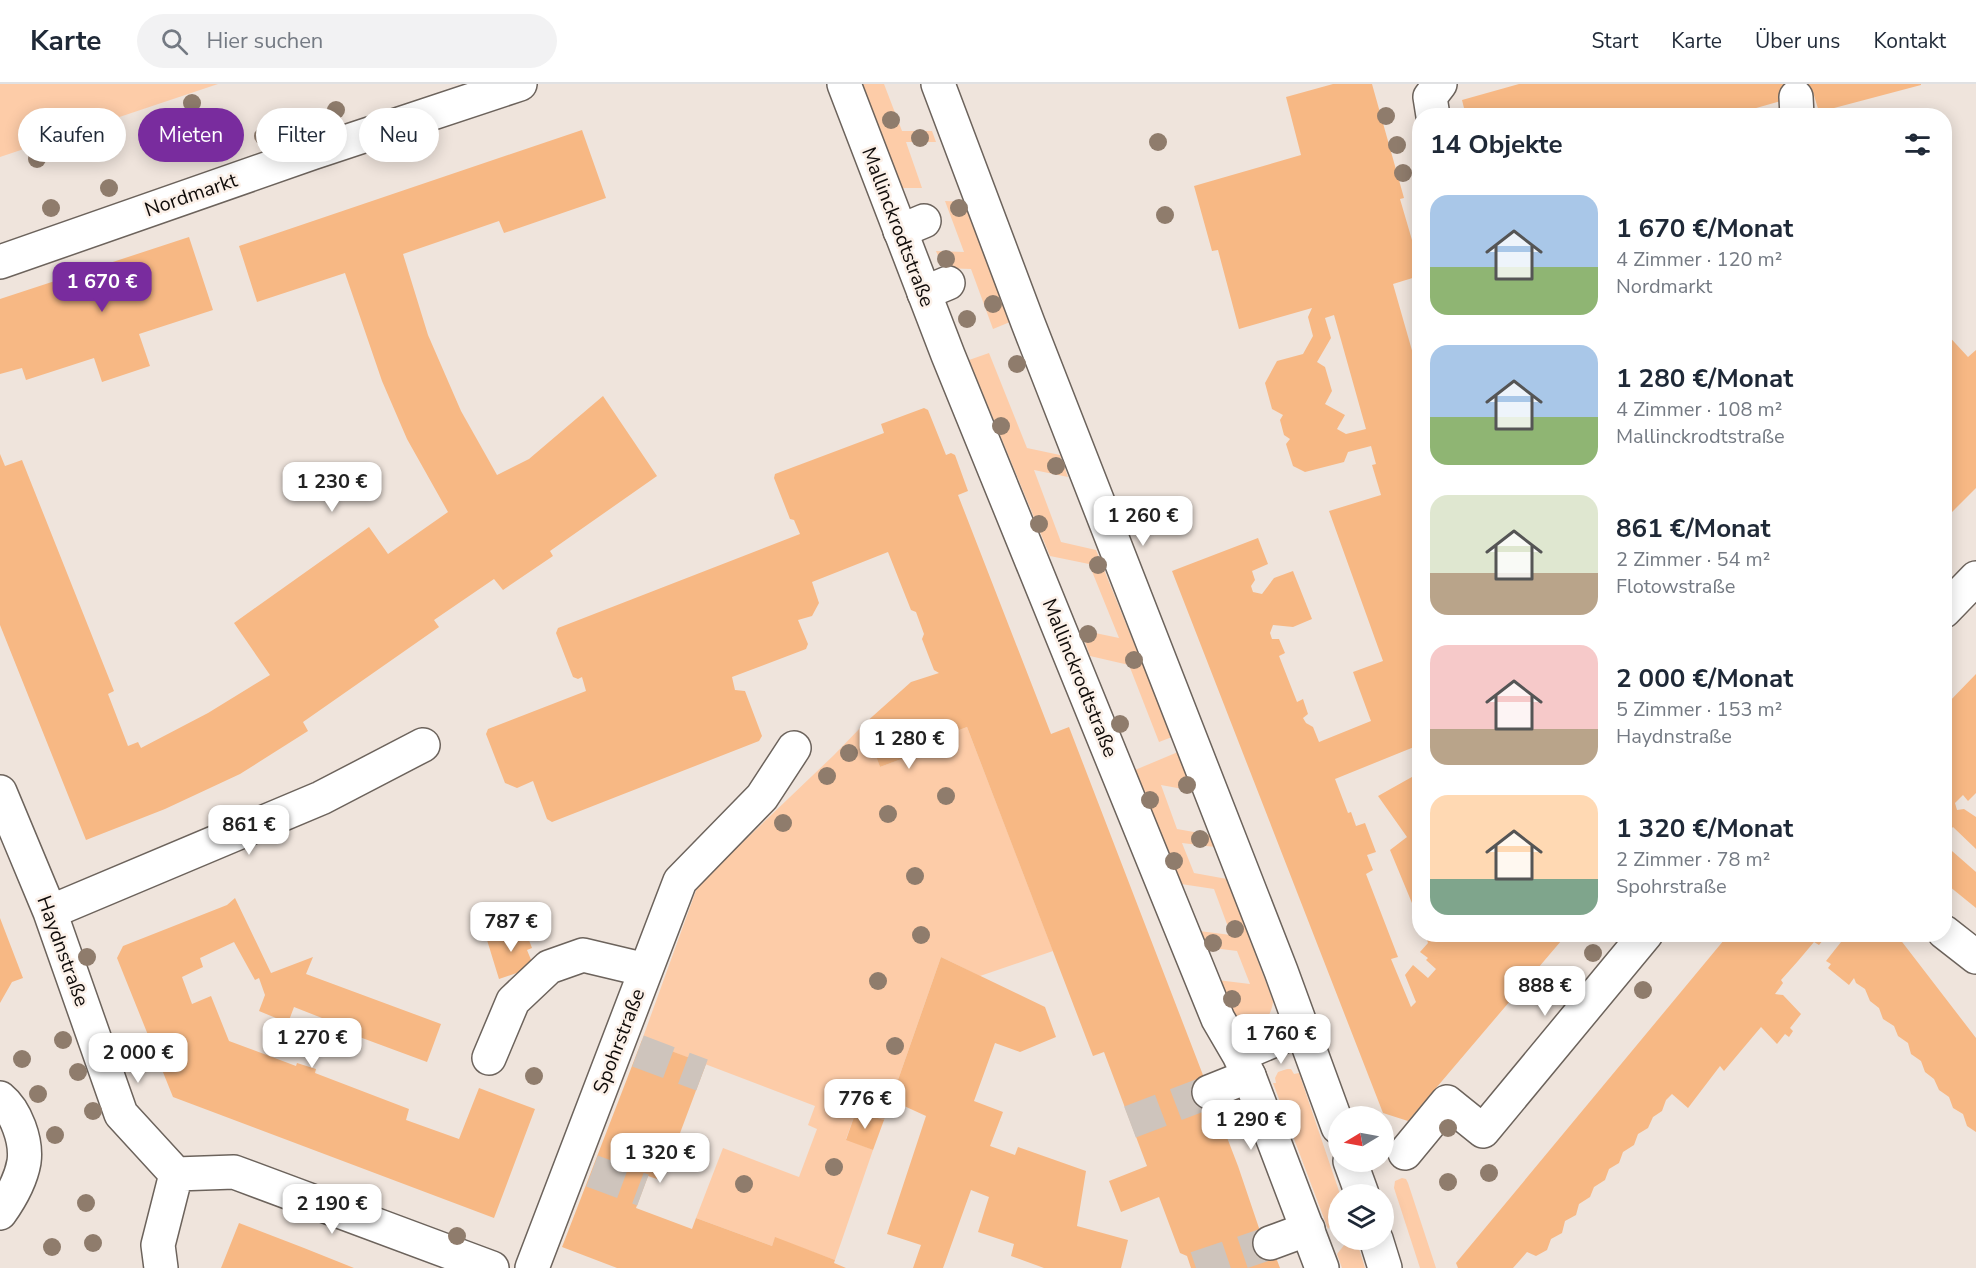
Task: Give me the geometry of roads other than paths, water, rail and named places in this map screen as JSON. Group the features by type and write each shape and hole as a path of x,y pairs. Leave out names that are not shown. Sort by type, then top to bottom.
{"street":[{"name":"Nordmarkt","path":"0,262 312,153 520,84"},
{"name":"Mallinckrodtstraße","path":"844,84 912,226 1218,1019 1244,1065 1322,1268"},
{"path":"1432,108 1430,97 1440,84"},
{"path":"935,97 954,158 1028,323 1303,1028 1331,1106"},
{"path":"1952,603 1976,578"},
{"path":"50,912 321,798 423,745"},
{"name":"Spohrstraße","path":"532,1268 582,1167 628,1047 645,970 680,881 762,797 794,748"},
{"name":"Haydnstraße","path":"0,792 50,912 121,1113 176,1174"},
{"path":"1952,938 1976,957"},
{"path":"1405,1152 1447,1102 1483,1131 1639,942"},
{"path":"489,1058 513,1001 549,967 583,955 645,970"},
{"path":"1209,1092 1244,1065 1303,1028"},
{"path":"0,1098 21,1126 24,1161 9,1200 0,1213"},
{"path":"161,1268 158,1245 176,1174 234,1172 492,1268"},
{"path":"1270,1243 1308,1229"},
{"path":"1379,1250 1385,1268"}],"tunnel":[{"path":"638,1051 702,1075"},
{"path":"1130,1122 1209,1092"},
{"path":"592,1171 643,1190"},
{"path":"1196,1268 1270,1243"}]}
